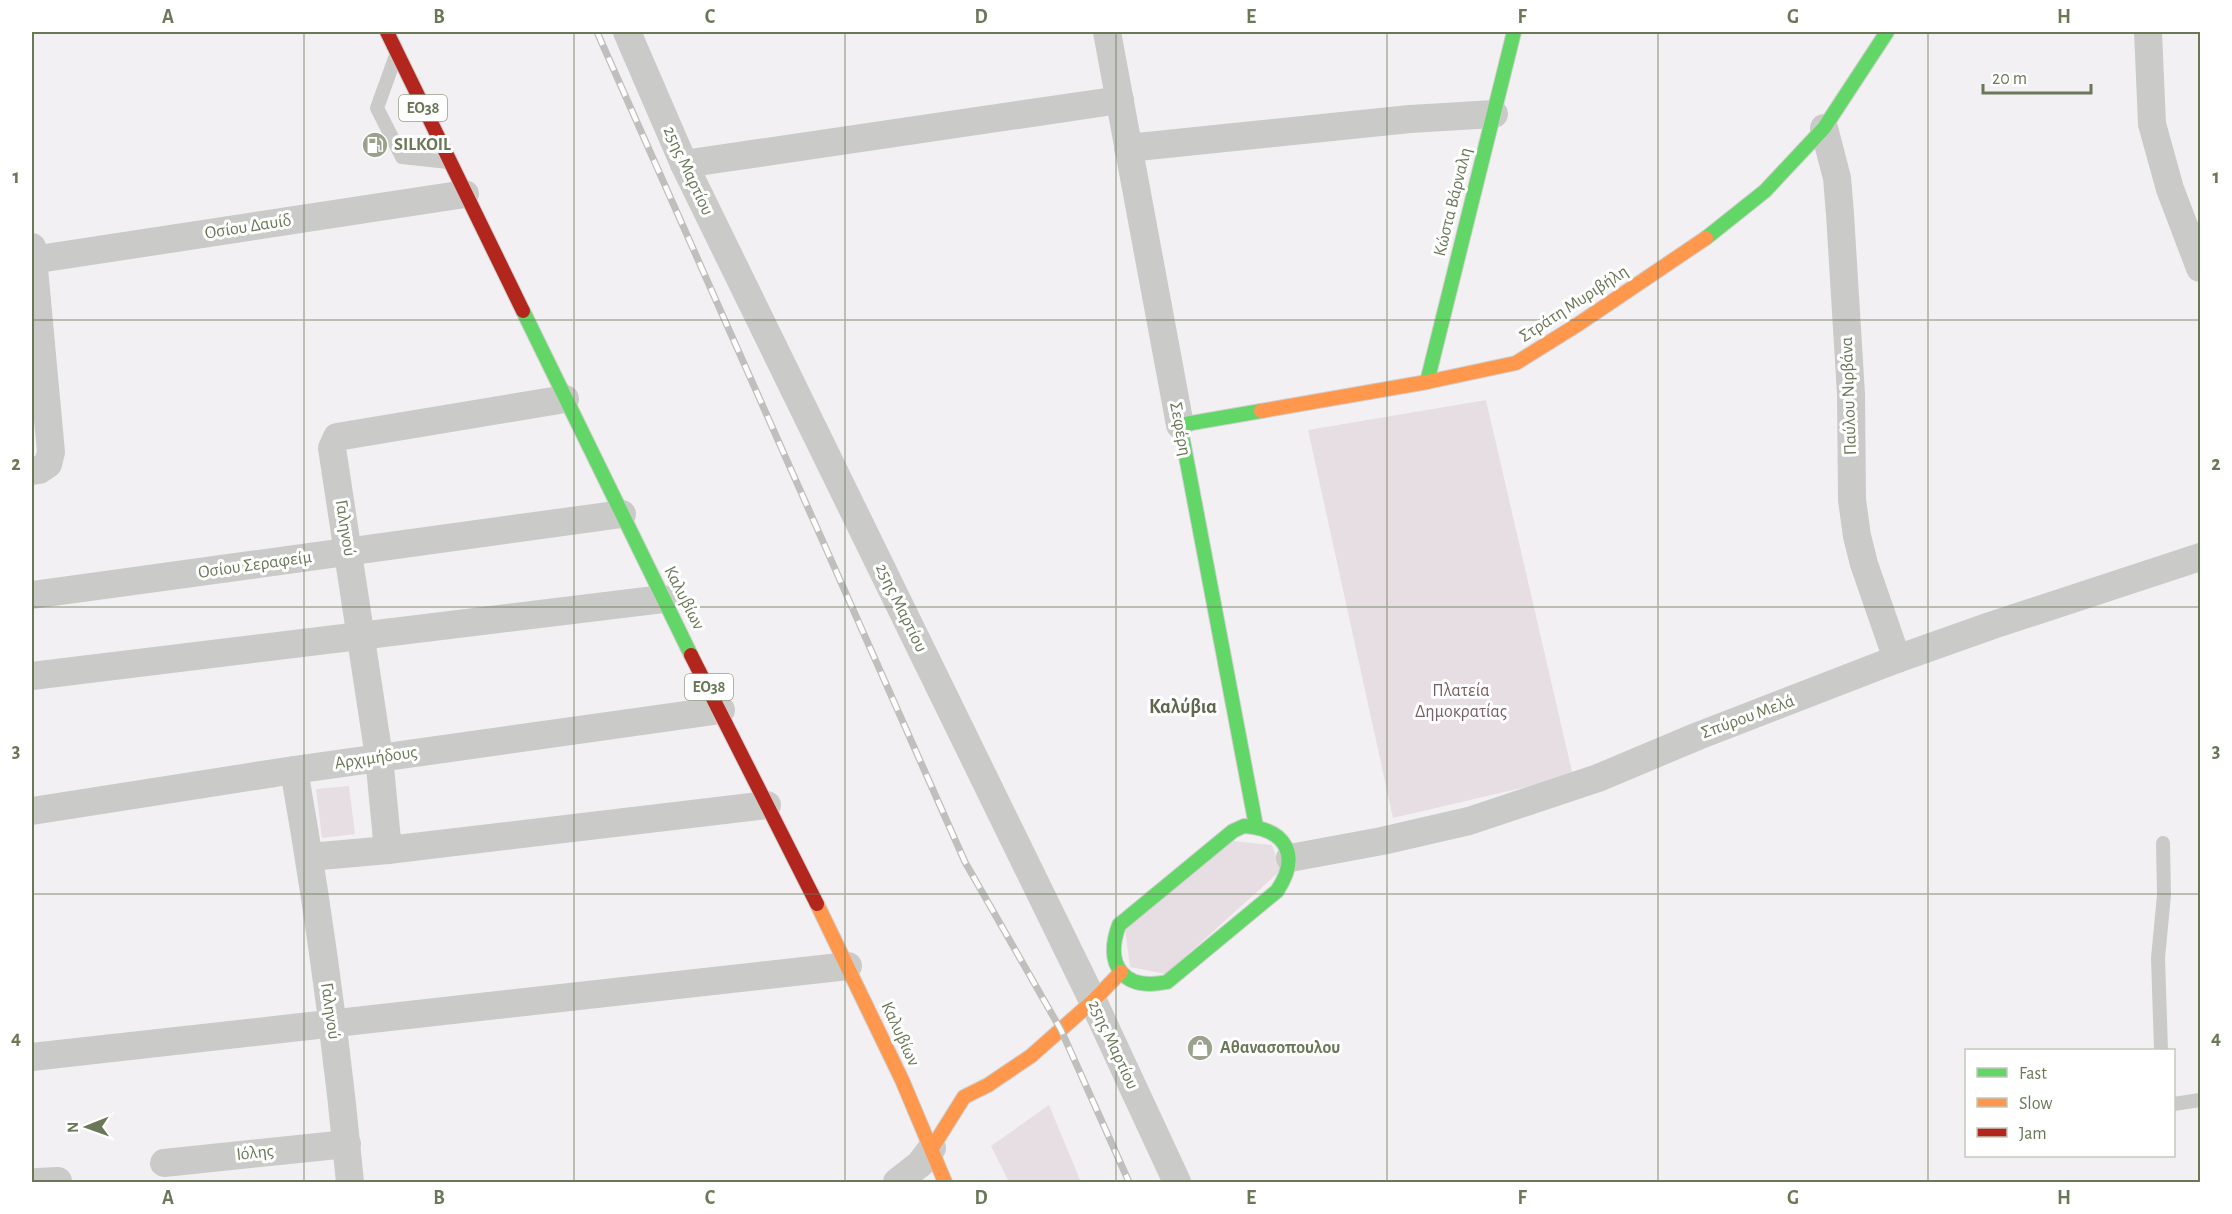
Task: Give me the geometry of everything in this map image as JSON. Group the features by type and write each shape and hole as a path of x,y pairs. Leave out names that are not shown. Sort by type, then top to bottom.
{"street":[{"name":"Καλυβίων","path":"387,32 663,599 721,710 848,966 932,1148 945,1182"},
{"name":"25ης Μαρτίου","path":"627,32 684,164 1093,1001 1177,1182"},
{"name":"Σεφέρη","path":"1107,32 1256,826"},
{"name":"Κώστα Βάρναλη","path":"1427,382 1514,32"},
{"name":"Στράτη Μυριβήλη","path":"1180,425 1427,382 1516,363 1706,238 1765,191 1824,128 1887,32"},
{"path":"2148,32 2152,124 2170,189 2200,268"},
{"path":"684,164 1120,100"},
{"path":"1128,148 1410,119 1494,114"},
{"name":"Παύλου Νιρβάνα","path":"1824,128 1835,167 1840,214 1851,394 1852,500 1864,564 1897,659"},
{"name":"Οσίου Δαυίδ","path":"32,256 465,194"},
{"path":"32,256 41,462"},
{"name":"Γαληνού","path":"388,850 379,757 332,448 337,437 565,399"},
{"name":"Οσίου Σεραφείμ","path":"32,595 622,514"},
{"name":"Σπύρου Μελά","path":"1290,858 1382,841 1469,821 1598,778 1698,736 1897,659 2200,557"},
{"path":"32,676 663,599"},
{"name":"Αρχιμήδους","path":"32,811 379,757 721,710"},
{"name":"Γαληνού","path":"294,770 309,857 332,1024 350,1182"},
{"path":"309,857 388,850 767,805"},
{"path":"1244,826 1268,829 1279,836 1290,858 1290,870 1286,882 1178,975 1155,986 1142,986 1130,981 1120,972 1114,961 1112,949 1113,936 1119,925 1233,831 1244,826"},
{"path":"32,1057 848,966"},
{"path":"897,1182 920,1164 964,1098 988,1085 1030,1056 1093,1001 1120,972"},
{"name":"Ιόλης","path":"164,1163 347,1144"}],"lane":[{"path":"397,53 377,108 402,157 450,162"},
{"path":"2161,1049 2158,958 2164,896 2163,843"},
{"path":"2177,1104 2200,1100"}],"green space":[{"name":"Πλατεία Δημοκρατίας","path":"1486,400 1573,776 1393,818 1308,430"},
{"path":"349,786 355,834 322,838 316,789"},
{"path":"1232,841 1272,845 1281,870 1166,974 1130,967 1125,929"},
{"path":"1049,1105 1081,1182 1009,1182 991,1146"}],"railway":[{"path":"597,32 965,862 1061,1030 1129,1182"}],"traffic: fast":[{"path":"1427,382 1514,32"},
{"path":"1706,238 1765,191 1824,128 1887,32"},
{"path":"523,311 691,655"},
{"path":"1256,826 1180,425 1261,411"},
{"path":"1244,826 1270,832 1285,846 1288,866 1277,891 1167,982 1139,983 1129,979 1116,963 1114,952 1119,925 1233,831 1244,826"}],"traffic: slow":[{"path":"1261,411 1427,382 1516,363 1706,238"},
{"path":"817,904 902,1080 945,1182"},
{"path":"932,1148 964,1097 988,1085 1031,1056 1093,1001 1121,972"}],"traffic: jam":[{"path":"387,32 523,311"},
{"path":"691,655 817,904"}],"place":[{"name":"SILKOIL","path":"375,145"},
{"name":"Αθανασοπουλου","path":"1200,1048"}],"district":[{"name":"Καλύβια","path":"1183,707"}]}
